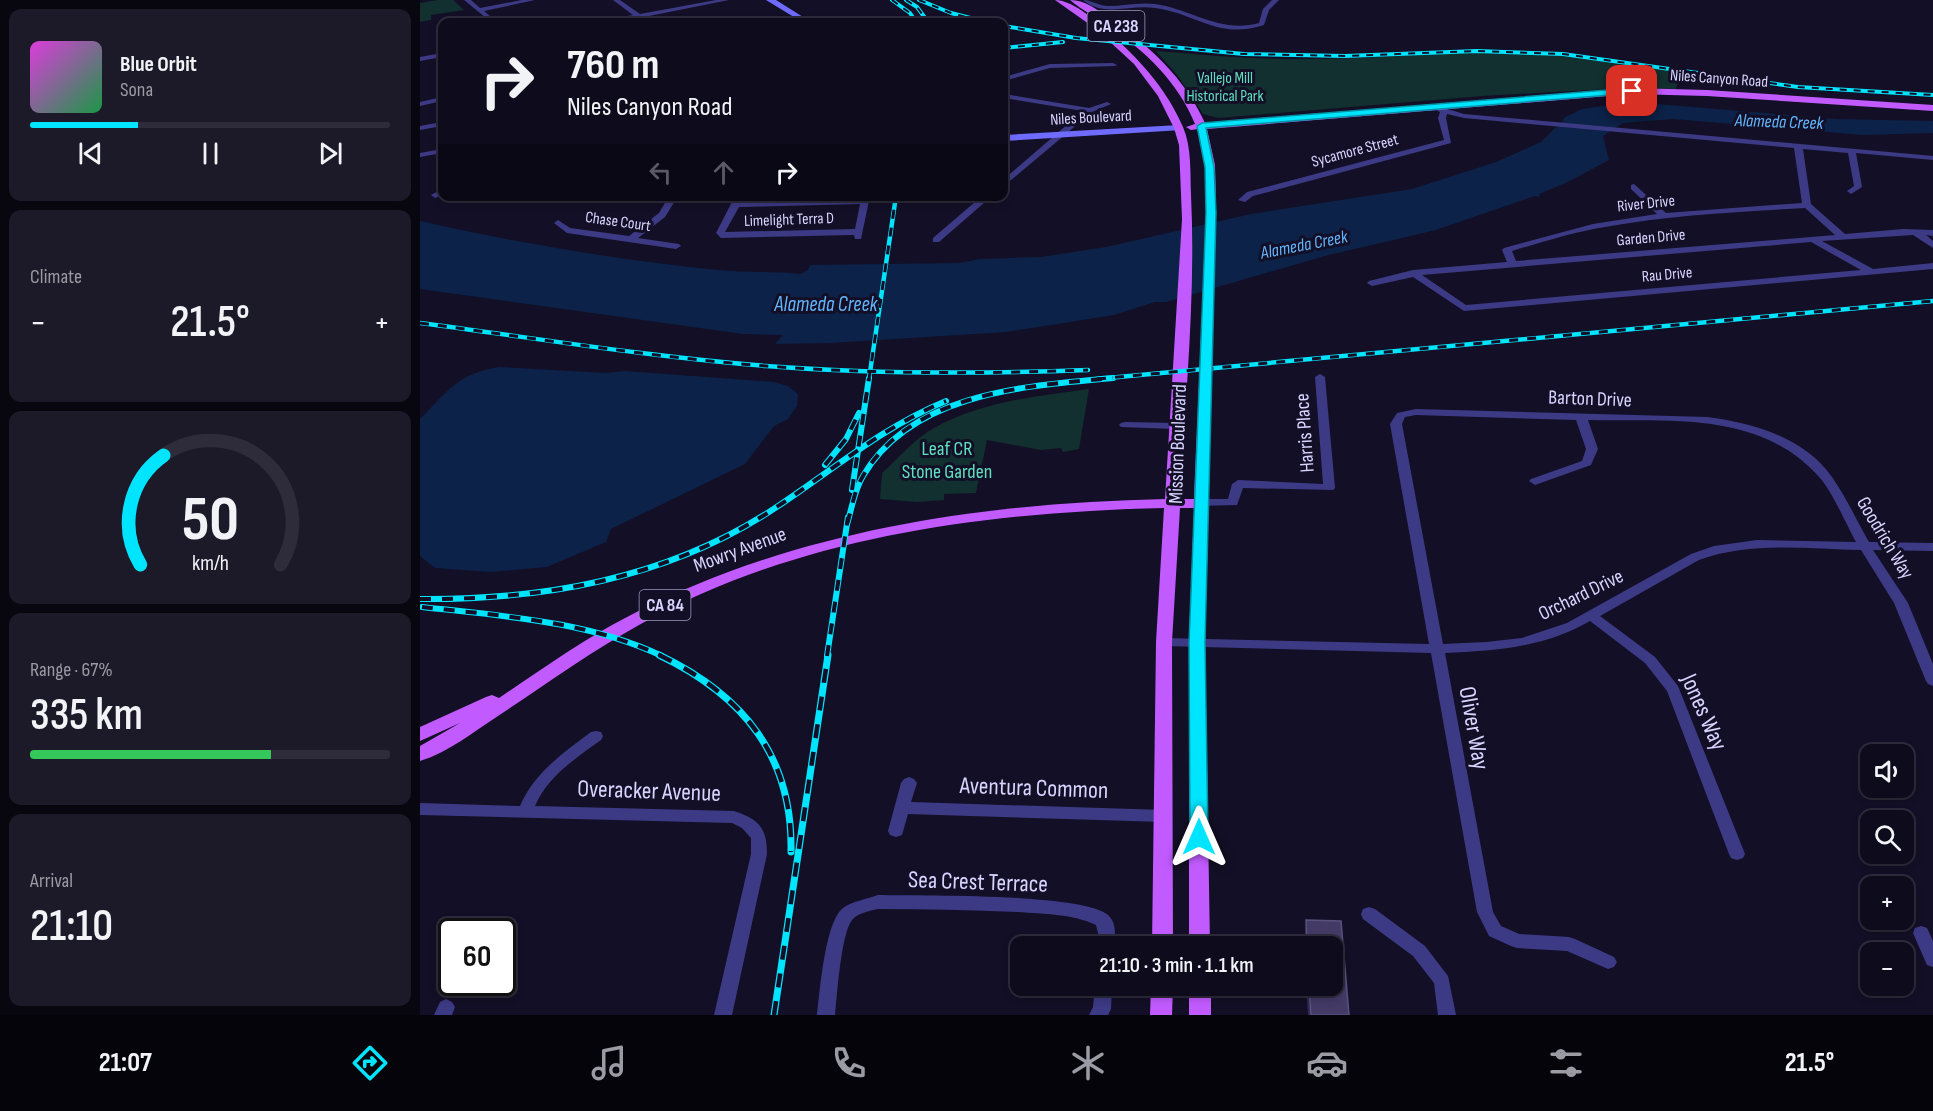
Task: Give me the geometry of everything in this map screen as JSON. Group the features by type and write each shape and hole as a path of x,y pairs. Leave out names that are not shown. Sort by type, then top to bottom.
{"main road":[{"path":"770,0 799,18"},
{"name":"Mission Boulevard","path":"1059,0 1099,27 1137,62 1152,81 1179,128 1184,145 1187,219 1184,306 1175,426 1164,642 1163,936"},
{"name":"Mission Boulevard","path":"1074,0 1113,24 1173,77 1202,126 1210,167 1211,213 1206,303 1197,643 1200,936"},
{"name":"Niles Canyon Road","path":"1179,128 1593,93 1663,91 1933,108"},
{"name":"Niles Boulevard","path":"1008,138 1179,128"},
{"name":"Mowry Avenue","path":"420,735 491,702 625,619 703,581 758,561 852,534 938,522 1027,511 1201,503"},
{"name":"Mowry Avenue","path":"420,753 462,731 585,650 634,621 708,585 818,547 938,522"},
{"path":"420,742 491,702"},
{"path":"1161,1015 1162,996"},
{"path":"1200,996 1200,1015"}],"street":[{"path":"467,0 489,18"},
{"path":"479,10 532,0"},
{"path":"616,0 642,18"},
{"path":"628,18 726,0"},
{"path":"1086,0 1102,8 1129,5 1155,6 1219,26 1246,29 1262,24 1266,9 1276,0"},
{"path":"420,59 438,56"},
{"path":"1008,78 1050,66 1113,65"},
{"path":"1008,97 1089,110"},
{"path":"420,104 438,100"},
{"path":"1008,180 1089,110 1107,104"},
{"path":"1434,106 1464,116 1933,158"},
{"name":"Sycamore Street","path":"1242,200 1250,194 1448,141 1442,118 1444,111"},
{"path":"420,128 438,125"},
{"path":"1798,145 1807,205 1843,237"},
{"path":"1851,150 1858,187 1851,191"},
{"path":"420,155 438,152"},
{"path":"1634,187 1664,216"},
{"path":"631,239 662,215 671,201"},
{"name":"Limelight Terra D","path":"737,201 720,233 731,236 858,235 865,201"},
{"path":"936,240 982,201"},
{"name":"River Drive","path":"1512,264 1507,250 1552,236 1605,224 1664,216 1807,205"},
{"name":"Chase Court","path":"558,223 567,230 676,246"},
{"path":"1915,231 1933,245"},
{"name":"Garden Drive","path":"1372,283 1413,273 1512,264 1915,231 1933,233"},
{"path":"1813,240 1871,272"},
{"name":"Rau Drive","path":"1413,273 1464,308 1933,266"},
{"name":"Harris Place","path":"1201,503 1233,502 1238,484 1329,488 1320,377"},
{"name":"Barton Drive","path":"1401,415 1416,412 1707,420 1737,424 1775,437"},
{"name":"Oliver Way","path":"1401,415 1396,424 1485,912 1495,931 1517,940 1569,944 1608,962"},
{"path":"1534,481 1587,463 1592,449 1581,417"},
{"path":"1125,425 1175,426"},
{"name":"Goodrich Way","path":"1775,437 1806,457 1827,478 1863,544 1901,603 1933,681"},
{"name":"Orchard Drive","path":"1164,642 1437,649 1486,647 1524,642 1572,626 1695,557 1714,550 1757,544 1863,544 1933,547"},
{"name":"Jones Way","path":"1592,616 1650,660 1673,689 1737,854"},
{"path":"525,811 537,784 596,736"},
{"path":"896,831 909,783"},
{"name":"Aventura Common","path":"902,808 1164,816"},
{"name":"Overacker Avenue","path":"420,809 734,817 748,824 759,836 759,854 723,1015"},
{"name":"Sea Crest Terrace","path":"826,1015 831,970 843,919 853,909 878,903 1053,907 1090,914 1101,919 1107,930 1107,936"},
{"path":"1369,914 1419,951 1431,966 1442,981 1446,1015"},
{"path":"1921,933 1933,960"},
{"path":"1098,1015 1102,1009 1103,996"}],"green space":[{"path":"453,0 464,10 431,15 431,20 420,22 420,3"},
{"name":"Vallejo Mill Historical Park","path":"1156,51 1288,59 1521,53 1581,57 1680,71 1676,89 1627,88 1482,96 1218,118 1203,114 1178,76"},
{"name":"Leaf CR Stone Garden","path":"1089,389 1079,449 1063,452 1061,448 1041,450 987,440 976,493 944,494 944,500 917,502 880,499 882,473 913,443 934,428 971,412 1009,401"}],"water":[{"name":"Alameda Creek","path":"1632,102 1836,119 1933,121 1933,133 1863,135 1673,119 1623,123 1603,136 1609,160 1568,182 1539,194 1540,197 1535,196 1436,230 1325,256 1166,302 1155,302 1114,315 1007,332 831,343 775,344 783,335 743,334 420,289 420,221 568,250 728,271 801,274 808,270 810,265 959,263 980,259 1041,257 1106,247 1251,214 1412,189 1496,162 1541,142 1560,126 1564,118 1582,109"},
{"path":"499,367 606,373 625,371 774,382 788,386 798,394 797,406 788,419 774,426 745,464 611,529 606,542 547,567 491,572 435,568 420,556 420,419 446,392 463,379"}],"building":[{"path":"1306,920 1341,921 1342,936 1307,936"},
{"path":"1343,944 1349,1015 1311,1015 1310,996 1343,996"}],"railway":[{"path":"892,0 913,18"},
{"path":"906,0 917,7 925,18"},
{"path":"919,0 970,18"},
{"path":"1008,27 1076,38 1244,54 1345,56 1477,51 1563,54 1798,87 1933,95"},
{"path":"1008,48 1063,42"},
{"path":"870,371 895,201"},
{"path":"1097,379 1933,301"},
{"path":"420,323 723,362 870,371"},
{"path":"870,371 1088,370"},
{"path":"869,379 870,371"},
{"path":"858,451 869,378"},
{"path":"847,524 855,494 863,476 884,448 911,426 941,410 974,398 1009,390 1113,378"},
{"path":"858,451 899,424 946,401"},
{"path":"825,465 846,439 859,413"},
{"path":"420,599 512,595 557,590 645,569 687,554 729,535 769,512 858,451"},
{"path":"852,490 858,451"},
{"path":"827,656 848,517"},
{"path":"422,607 514,617 575,627 634,644 662,656"},
{"path":"659,655 689,671 715,689 757,732 772,758 783,786 789,818 791,852"},
{"path":"774,1015 828,655"}],"route":[{"path":"1199,837 1197,643 1206,303 1211,213 1210,167 1202,126 1632,91"}]}
